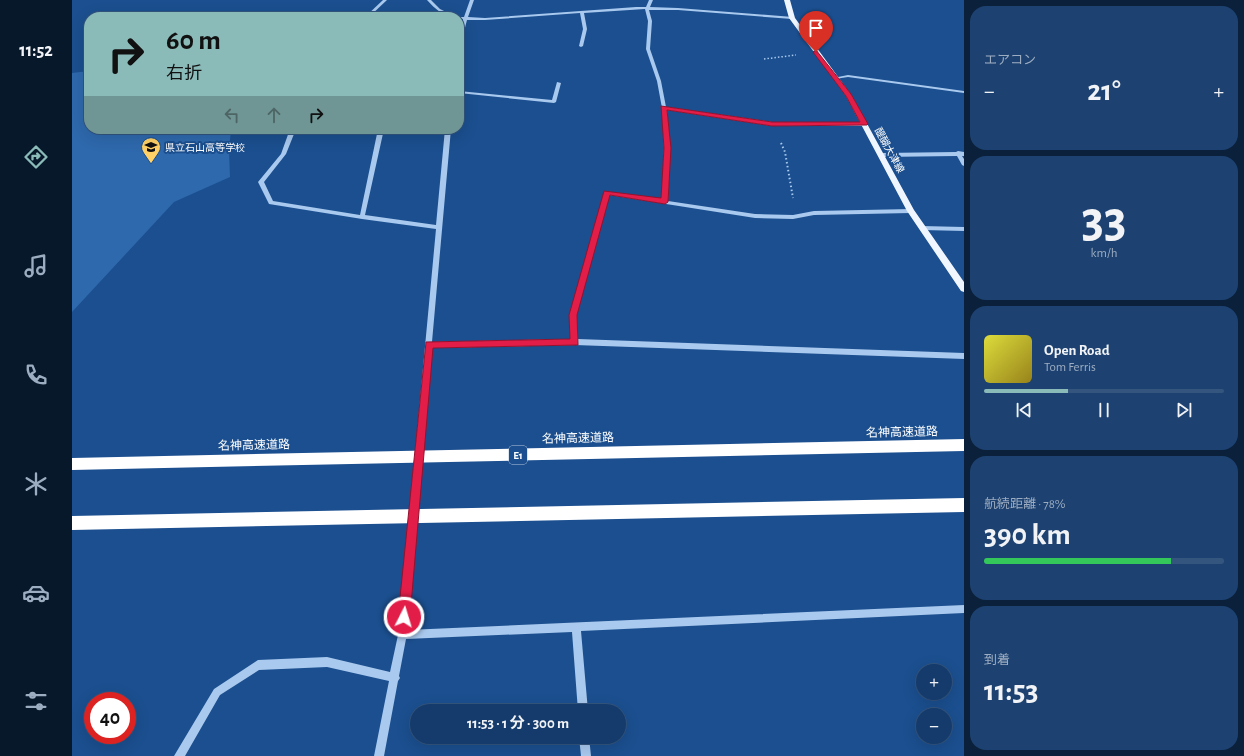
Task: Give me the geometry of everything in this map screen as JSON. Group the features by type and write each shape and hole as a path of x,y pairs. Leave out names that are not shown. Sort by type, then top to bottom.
{"highway":[{"name":"名神高速道路","path":"72,464 964,445"},
{"path":"72,523 964,505"}],"main road":[{"name":"醍醐大津線","path":"787,0 792,18 849,96 911,211 964,289"}],"street":[{"path":"372,12 385,0"},
{"path":"429,0 439,10 443,12"},
{"path":"464,23 472,0"},
{"path":"651,0 647,8 650,21 648,49 659,81 664,108 667,148 665,202"},
{"path":"465,19 647,8 792,18"},
{"path":"581,46 585,29 582,12"},
{"path":"836,78 848,76 964,92"},
{"path":"464,93 554,102 559,83"},
{"path":"664,108 772,124 865,124"},
{"path":"291,134 283,154 261,182 271,203 362,218 438,226"},
{"path":"362,218 380,134"},
{"path":"379,756 395,678 404,617 447,134"},
{"path":"882,155 961,154 964,164"},
{"path":"574,342 573,315 607,193 755,216 800,216 814,213 911,211"},
{"path":"922,228 964,229"},
{"path":"429,345 574,342 964,356"},
{"path":"402,635 964,609"},
{"path":"576,627 582,704"},
{"path":"179,756 217,692 258,665 327,662 395,678"},
{"path":"585,744 586,756"}],"path":[{"path":"764,59 816,52"},
{"path":"772,124 785,152 795,208 800,216"}],"shaded area":[{"name":"県立石山高等学校","path":"84,72 84,134 231,134 229,151 230,177 174,202 72,312 72,73"}],"place":[{"name":"県立石山高等学校","path":"151,164"}],"route":[{"path":"404,617 429,345 574,342 573,315 607,193 665,202 667,148 664,108 772,124 865,124 849,96 816,52"}]}
